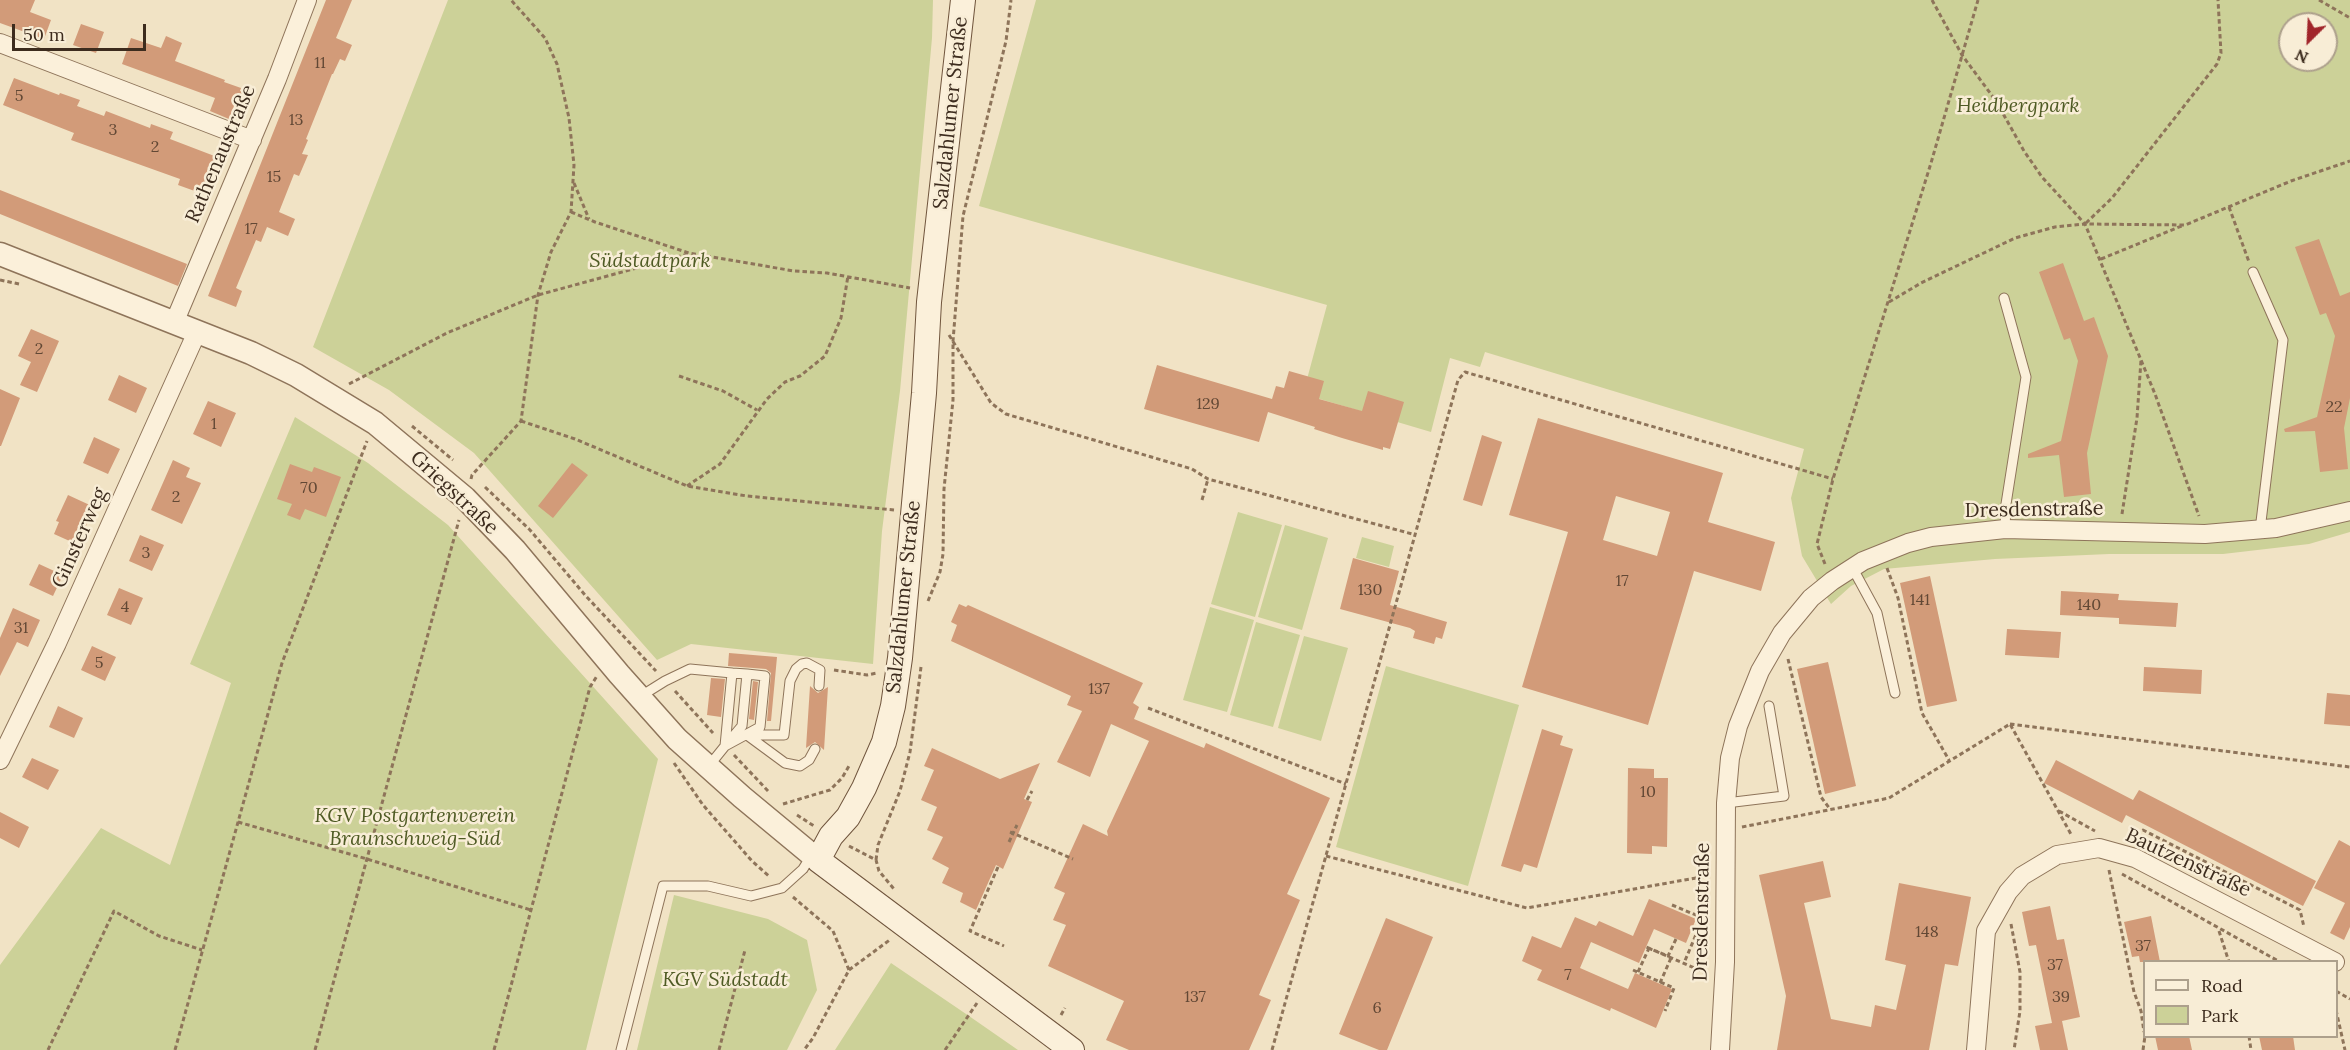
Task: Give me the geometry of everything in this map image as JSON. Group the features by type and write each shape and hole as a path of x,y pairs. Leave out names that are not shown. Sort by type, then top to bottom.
{"main road":[{"name":"Salzdahlumer Straße","path":"815,858 848,817 864,788 889,724 900,658 924,393 929,302 963,0"},
{"path":"815,858 1072,1050"}],"street":[{"name":"Rathenaustraße","path":"174,323 278,79 307,0"},
{"path":"0,43 252,140"},
{"name":"Griegstraße","path":"1,257 251,353 296,375 371,432 465,498 515,550 677,739 815,858"},
{"name":"Ginsterweg","path":"0,760 57,643 197,332"},
{"name":"Dresdenstraße","path":"1720,1050 1725,962 1726,803 1730,758 1738,726 1760,671 1782,633 1811,598 1852,567 1882,552 1931,537 2005,529 2205,534 2300,524 2350,512"},
{"name":"Bautzenstraße","path":"1976,1050 1986,931 1996,909 2007,892 2022,876 2077,841 2136,858 2332,960"}],"lane":[{"path":"2253,272 2283,340 2260,530"},
{"path":"2004,298 2026,377 2006,504 2005,529"},
{"path":"1852,567 1877,613 1894,693"},
{"path":"747,735 784,735 790,681 796,669 807,663 816,666 820,670 819,686"},
{"path":"640,697 690,669 765,676 760,727 725,746"},
{"path":"725,746 732,673"},
{"path":"708,767 742,726 747,674"},
{"path":"1726,803 1784,796 1769,706"},
{"path":"747,735 785,763 800,766 809,760 815,749"},
{"path":"621,1050 663,886 708,886 751,896 782,888 815,858"}],"path":[{"path":"465,498 472,475 521,420 538,295 551,252 571,212 574,165 569,118 557,64 545,38 511,0"},
{"path":"926,610 940,572 943,554 944,489 953,400 953,341 963,216 1006,41 1011,0"},
{"path":"1932,0 1962,55 1996,101 2024,152 2042,177 2085,224 2141,359 2205,534"},
{"path":"1832,582 1816,544 1833,479 1888,303 1977,0"},
{"path":"2085,224 2112,198 2217,64 2221,53 2218,0"},
{"path":"2319,0 2350,18"},
{"path":"2100,259 2291,181 2350,161"},
{"path":"573,182 590,220"},
{"path":"2229,207 2253,272"},
{"path":"571,212 689,253 794,272 827,273 913,288 922,292 929,302"},
{"path":"1888,303 1920,283 2015,238 2055,227 2085,224 2186,225"},
{"path":"349,384 447,333 538,295 689,253"},
{"path":"687,486 720,464 757,410 785,382 800,376 825,356 841,318 848,276"},
{"path":"0,280 26,286"},
{"path":"947,332 991,403 1006,414 1192,469 1208,478 1416,535"},
{"path":"2121,532 2122,511 2137,417 2141,359"},
{"path":"1272,1050 1458,380 1465,372 1833,479"},
{"path":"679,376 723,391 757,410"},
{"path":"521,420 575,439 687,486 747,496 913,511"},
{"path":"371,432 375,447"},
{"path":"175,1050 282,663 371,432"},
{"path":"1202,500 1208,478"},
{"path":"315,1050 460,516 467,525"},
{"path":"1882,552 1898,598 1922,713 1950,761"},
{"path":"1782,633 1821,797 1830,809"},
{"path":"816,666 867,675 885,671"},
{"path":"876,860 878,845 900,791 910,752 921,666"},
{"path":"494,1050 590,687 599,672"},
{"path":"1148,708 1346,784"},
{"path":"2010,724 2077,841"},
{"path":"1739,827 1889,798 2010,724 2350,767"},
{"path":"1027,800 1032,791"},
{"path":"2058,811 2100,833 2090,834"},
{"path":"238,822 531,910"},
{"path":"1009,842 1017,825"},
{"path":"2121,836 2132,837 2143,830 2300,910 2305,928"},
{"path":"1012,833 1073,859"},
{"path":"2061,838 2077,841"},
{"path":"1326,856 1527,908 1724,872"},
{"path":"998,867 970,931 1004,946"},
{"path":"2143,1022 2134,992 2109,868 2276,960"},
{"path":"1672,905 1703,918 1684,963"},
{"path":"48,1050 114,911 159,936 202,950"},
{"path":"2009,915 2020,972 2020,1011 2014,1050"},
{"path":"2218,929 2228,960"},
{"path":"849,970 895,936"},
{"path":"1660,983 1676,939"},
{"path":"1638,972 1649,948 1708,974"},
{"path":"719,1050 745,950"},
{"path":"1633,969 1674,988 1665,1011"},
{"path":"945,1050 980,1000 986,986"},
{"path":"2338,1015 2345,1050"}],"green space":[{"name":"Südstadtpark","path":"448,0 933,0 932,38 900,391 882,531 873,664 691,644 657,660 474,453 389,390 313,347"},
{"name":"Heidbergpark","path":"1036,0 2350,0 2350,532 2309,544 2223,554 2109,554 1995,559 1884,569 1851,586 1831,604 1802,556 1791,498 1804,449 1485,352 1480,367 1450,358 1431,432 1303,394 1327,305 979,206"},
{"name":"KGV Postgartenverein Braunschweig-Süd","path":"295,417 368,463 448,525 658,759 586,1050 0,1050 0,965 101,828 170,865 231,683 190,664"},
{"path":"1238,512 1282,525 1255,617 1211,604"},
{"path":"1285,525 1328,538 1302,630 1258,617"},
{"path":"1362,537 1394,546 1389,567 1356,558"},
{"path":"1210,607 1254,620 1227,712 1183,700"},
{"path":"1256,622 1300,635 1273,727 1230,715"},
{"path":"1304,636 1348,648 1321,741 1278,728"},
{"path":"1386,666 1519,705 1468,886 1336,847"},
{"name":"KGV Südstadt","path":"674,895 768,919 807,940 817,990 787,1050 637,1050"},
{"path":"891,963 969,1016 1018,1050 835,1050"}],"building":[{"path":"0,0 35,0 30,12 51,20 44,39 0,23"},
{"path":"326,0 352,0 336,38 352,45 345,61 340,59 332,74 306,139 308,140 302,154 308,155 299,176 294,174 279,212 295,219 288,236 267,227 261,242 256,240 236,288 242,291 236,307 208,296"},
{"path":"81,24 104,32 96,53 73,45"},
{"path":"166,36 182,43 175,61 225,80 224,82 241,88 240,91 251,95 245,110 234,106 229,119 210,111 215,98 122,64 131,38 161,48"},
{"path":"14,78 59,95 60,93 80,100 77,106 104,116 106,111 150,128 151,124 173,132 170,139 217,157 203,194 178,185 180,179 71,140 74,133 3,105"},
{"path":"0,190 187,264 178,286 0,214"},
{"path":"2319,239 2340,296 2350,292 2350,398 2344,428 2348,469 2320,472 2315,431 2285,432 2284,429 2317,417 2335,336 2326,313 2320,315 2295,247"},
{"path":"2063,263 2084,321 2094,317 2108,356 2087,453 2091,494 2064,497 2059,455 2028,458 2028,454 2061,441 2078,361 2070,338 2064,340 2039,272"},
{"path":"31,329 59,341 37,392 20,385 31,362 18,356"},
{"path":"1157,365 1272,399 1276,386 1284,388 1289,371 1324,381 1319,399 1362,411 1368,391 1404,402 1390,449 1383,447 1383,450 1342,438 1268,412 1259,442 1144,409"},
{"path":"119,375 147,388 136,413 108,400"},
{"path":"0,389 20,398 1,446 0,446"},
{"path":"208,401 236,413 221,447 193,434"},
{"path":"1538,418 1723,473 1708,522 1775,542 1761,591 1694,571 1648,725 1522,687 1568,532 1509,515","holes":["1616,496 1670,512 1657,556 1603,540"]},
{"path":"1482,435 1502,442 1482,506 1463,500"},
{"path":"94,437 120,449 108,474 83,463"},
{"path":"173,460 190,468 186,477 201,483 182,524 151,510"},
{"path":"572,463 588,475 553,518 538,506"},
{"path":"290,464 312,472 314,467 341,477 326,517 305,509 300,520 287,515 292,504 277,499"},
{"path":"68,495 94,507 83,533 79,531 74,543 54,534 59,522 56,521"},
{"path":"140,535 164,545 152,571 129,561"},
{"path":"1353,558 1399,571 1390,605 1447,622 1442,639 1436,637 1434,644 1413,638 1415,631 1410,628 1340,609"},
{"path":"39,564 63,575 53,596 29,585"},
{"path":"1930,576 1957,701 1927,707 1900,583"},
{"path":"119,588 143,598 131,625 107,615"},
{"path":"2061,591 2119,594 2118,600 2178,603 2176,627 2119,624 2119,618 2060,615"},
{"path":"959,604 966,607 968,605 1143,683 1133,703 1139,707 1134,719 1204,748 1206,743 1330,798 1287,894 1300,900 1259,995 1271,1000 1249,1050 1129,1050 1106,1040 1124,1001 1048,966 1066,925 1053,920 1065,893 1054,888 1083,824 1108,836 1107,831 1149,741 1111,724 1090,777 1057,762 1082,711 1067,705 1071,696 951,641 957,625 951,622"},
{"path":"13,608 40,620 28,647 17,642 0,676 0,638"},
{"path":"2007,629 2061,632 2059,658 2005,655"},
{"path":"92,646 116,657 105,681 81,670"},
{"path":"729,653 777,657 771,721 767,721 771,673 766,669 728,666"},
{"path":"1828,662 1856,786 1825,794 1797,669"},
{"path":"2144,667 2202,670 2201,694 2143,691"},
{"path":"711,678 725,679 721,717 707,715"},
{"path":"753,681 758,682 754,720 749,719"},
{"path":"810,686 818,693 828,687 824,750 815,742 806,748"},
{"path":"2327,693 2350,695 2350,726 2324,724"},
{"path":"58,706 83,718 74,738 49,727"},
{"path":"1542,729 1563,736 1560,745 1573,749 1537,868 1524,864 1521,872 1501,866"},
{"path":"932,748 1000,779 1040,763 1024,799 1032,802 1003,869 996,865 976,910 960,902 963,893 942,883 949,868 932,859 943,837 927,830 937,807 921,800 934,770 924,766"},
{"path":"32,758 59,770 48,790 22,777"},
{"path":"2056,760 2133,800 2139,790 2316,881 2303,906 2126,815 2122,823 2044,783"},
{"path":"1628,768 1654,769 1654,778 1668,778 1667,847 1652,846 1652,854 1627,853"},
{"path":"0,812 29,827 19,848 0,838"},
{"path":"2339,840 2350,846 2350,927 2344,940 2330,933 2345,903 2314,888"},
{"path":"1823,861 1831,897 1804,903 1831,1019 1871,1027 1875,1005 1896,1010 1906,965 1885,960 1899,883 1971,897 1958,966 1945,964 1929,1050 1777,1050 1786,996 1759,875"},
{"path":"1649,899 1696,919 1686,943 1654,929 1639,963 1591,942 1580,968 1628,989 1635,973 1672,989 1656,1028 1537,980 1542,970 1522,961 1532,936 1561,948 1575,917 1596,926 1599,921 1633,936"},
{"path":"2050,906 2057,940 2064,939 2080,1017 2062,1021 2068,1050 2040,1050 2035,1026 2052,1023 2036,945 2029,946 2022,912"},
{"path":"2151,916 2160,960 2140,962 2139,956 2132,957 2124,922"},
{"path":"1386,918 1433,937 1387,1050 1379,1050 1339,1034"},
{"path":"2155,1038 2189,1038 2192,1050 2158,1050"},
{"path":"2259,1038 2293,1038 2295,1050 2262,1050"}]}
